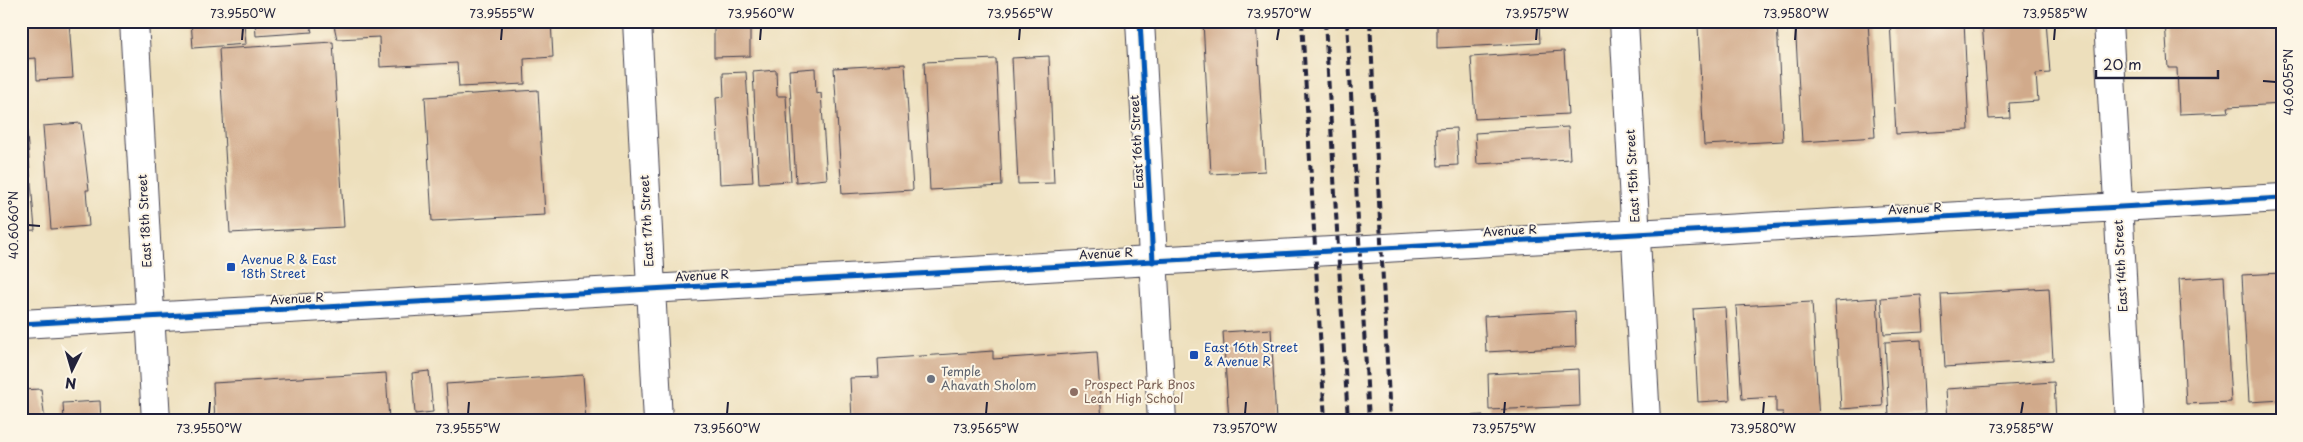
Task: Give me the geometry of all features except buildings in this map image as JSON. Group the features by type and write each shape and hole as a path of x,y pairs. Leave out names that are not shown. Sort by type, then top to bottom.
{"street":[{"name":"East 18th Street","path":"134,21 156,421"},
{"name":"East 17th Street","path":"637,21 658,421"},
{"name":"East 16th Street","path":"1140,21 1162,421"},
{"name":"East 15th Street","path":"1624,21 1646,421"},
{"name":"East 14th Street","path":"2108,21 2130,421"},
{"name":"Avenue R","path":"21,324 2282,198"}],"railway":[{"path":"1302,21 1325,421"},
{"path":"1325,21 1348,421"},
{"path":"1347,21 1369,421"},
{"path":"1370,21 1390,421"}],"cycle path":[{"path":"1140,21 1153,262"},
{"path":"21,324 2282,198"}],"place":[{"name":"Avenue R & East 18th Street","path":"231,267"},
{"name":"East 16th Street & Avenue R","path":"1194,355"},
{"name":"Temple Ahavath Sholom","path":"931,379"},
{"name":"Prospect Park Bnos Leah High School","path":"1074,392"}]}
